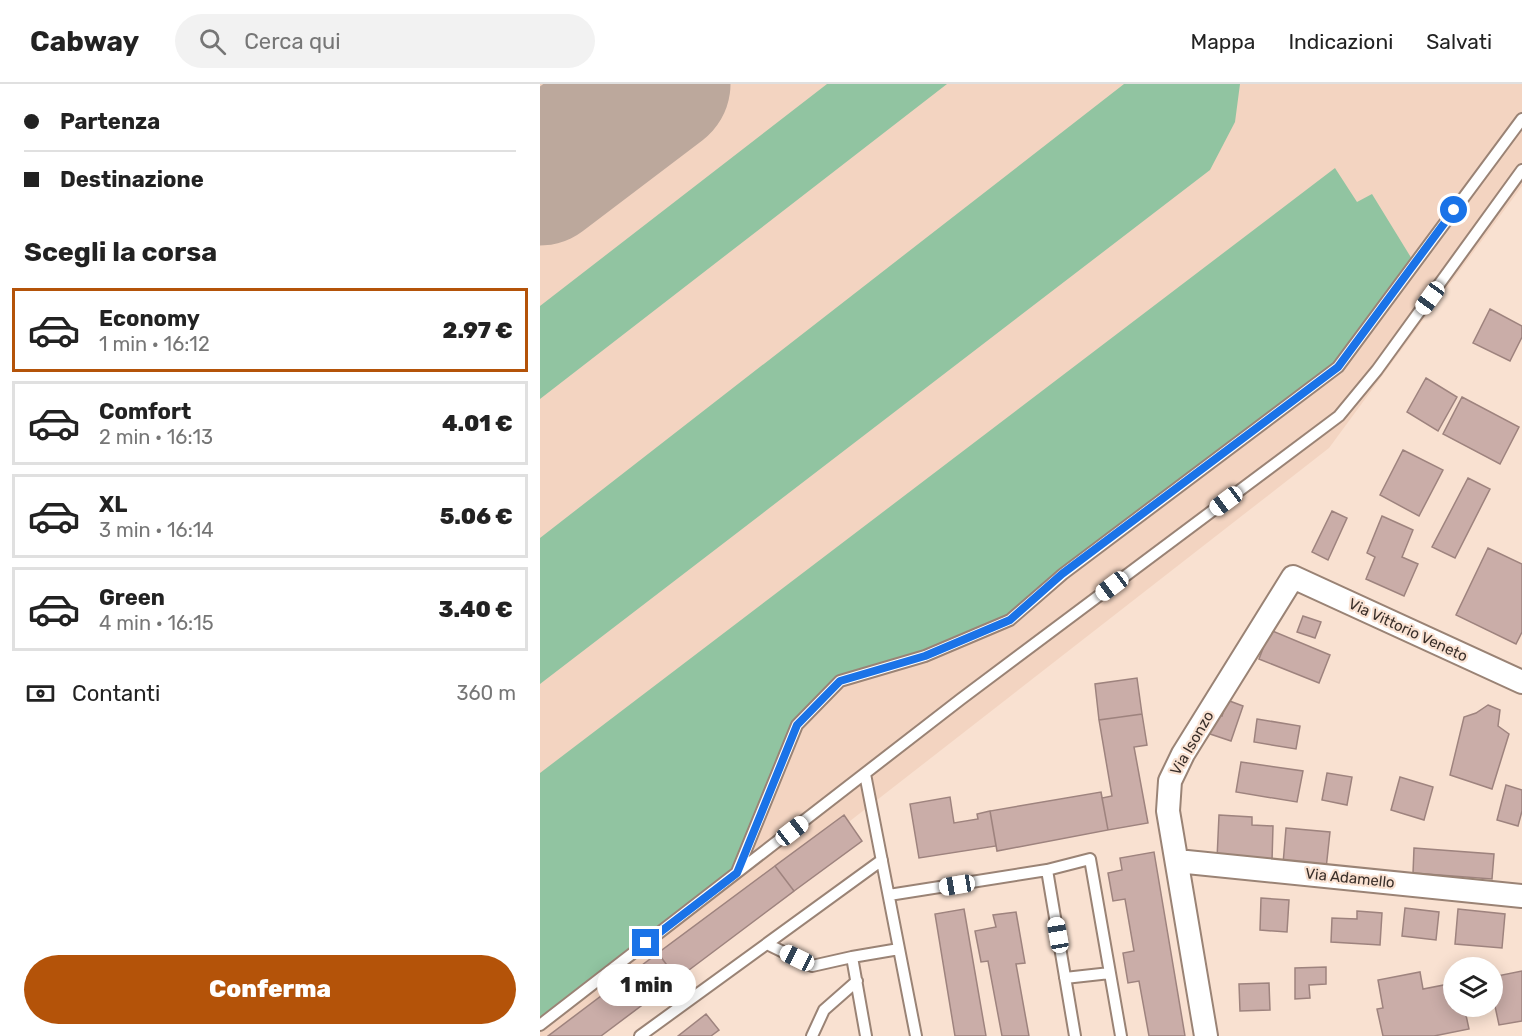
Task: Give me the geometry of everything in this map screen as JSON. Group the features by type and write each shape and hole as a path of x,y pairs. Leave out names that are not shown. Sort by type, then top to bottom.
{"street":[{"name":"Via Vittorio Veneto","path":"1293,577 1522,682"},
{"name":"Via Isonzo","path":"1206,1036 1168,811 1170,781 1183,754 1293,577"},
{"name":"Via Adamello","path":"1177,861 1522,896"}],"lane":[{"path":"737,873 797,725 840,681 925,656 1010,620 1062,574 1338,367 1522,118"},
{"path":"540,1025 961,699 1339,416 1377,370 1522,170"},
{"path":"865,774 916,1036"},
{"path":"889,896 1047,870 1090,859 1121,1036"},
{"path":"640,1036 882,860"},
{"path":"1047,870 1075,1036"},
{"path":"767,944 812,966 899,949"},
{"path":"852,957 866,1036"},
{"path":"1065,978 1110,973"},
{"path":"812,1036 824,1010 857,981"}],"shaded area":[{"path":"540,84 1522,84 1522,186 1329,448 574,1036 540,1036"}],"green space":[{"path":"827,84 947,84 540,399 540,306"},
{"path":"1124,84 1240,84 1235,122 1210,170 540,684 540,538"},
{"path":"1335,168 1357,202 1372,194 1415,264 1338,367 1010,620 925,656 840,681 797,725 737,873 540,1025 540,773"}],"building":[{"path":"1490,309 1522,326 1522,337 1510,361 1473,343"},
{"path":"1426,378 1457,397 1438,431 1407,412"},
{"path":"1462,397 1519,427 1500,464 1443,434"},
{"path":"1403,450 1443,470 1419,516 1380,495"},
{"path":"1468,478 1490,489 1455,558 1432,547"},
{"path":"1332,511 1347,518 1328,560 1312,552"},
{"path":"1382,516 1413,530 1402,557 1418,564 1404,596 1366,579 1375,557 1367,553"},
{"path":"1488,548 1522,564 1522,632 1516,644 1456,615"},
{"path":"1303,616 1321,622 1315,638 1297,632"},
{"path":"1270,630 1330,655 1319,683 1259,659"},
{"path":"1137,678 1142,714 1099,720 1095,684"},
{"path":"1227,700 1243,706 1231,741 1204,732 1211,712 1222,716"},
{"path":"1488,705 1500,710 1498,726 1509,734 1492,789 1450,775 1464,717"},
{"path":"1142,714 1147,745 1134,747 1148,823 1108,830 1102,798 1112,796 1099,720"},
{"path":"1257,719 1300,726 1296,749 1254,742"},
{"path":"1241,762 1303,771 1297,802 1236,792"},
{"path":"1327,773 1352,777 1347,805 1322,800"},
{"path":"1400,777 1433,787 1424,820 1391,810"},
{"path":"1506,785 1522,790 1522,811 1518,826 1497,820"},
{"path":"1101,792 1108,830 997,851 990,811"},
{"path":"950,797 954,823 978,819 977,814 990,811 996,846 919,858 910,804"},
{"path":"844,815 862,841 794,891 775,866"},
{"path":"1219,815 1252,817 1252,825 1273,826 1272,861 1217,859"},
{"path":"1286,828 1330,832 1326,869 1283,864"},
{"path":"1414,848 1494,854 1492,879 1413,873"},
{"path":"1154,852 1185,1036 1149,1036 1139,981 1128,983 1123,953 1134,951 1125,899 1113,901 1108,873 1122,870 1120,858"},
{"path":"775,866 794,891 677,979 658,953"},
{"path":"1261,898 1289,900 1287,932 1260,930"},
{"path":"1405,908 1439,912 1436,940 1402,936"},
{"path":"964,909 986,1036 955,1036 935,914"},
{"path":"1458,909 1505,914 1502,948 1455,944"},
{"path":"1357,911 1382,913 1380,945 1331,942 1332,918 1357,919"},
{"path":"1016,912 1025,963 1016,964 1029,1036 1002,1036 988,961 981,962 975,931 996,927 993,915"},
{"path":"658,953 677,979 601,1036 548,1036"},
{"path":"1326,967 1326,984 1309,985 1310,998 1295,999 1295,968"},
{"path":"1522,971 1522,1021 1499,1025 1497,1017 1503,1017 1503,975"},
{"path":"1420,972 1423,989 1443,985 1443,1017 1466,1017 1469,1029 1434,1036 1383,1036 1377,1009 1383,1008 1378,980"},
{"path":"1269,983 1270,1010 1240,1011 1239,984"},
{"path":"706,1014 719,1030 711,1036 678,1036"}],"runway":[{"path":"540,175 660,84"}],"route":[{"path":"646,943 737,873 797,725 840,681 925,656 1010,620 1062,574 1338,367 1454,210"}]}
